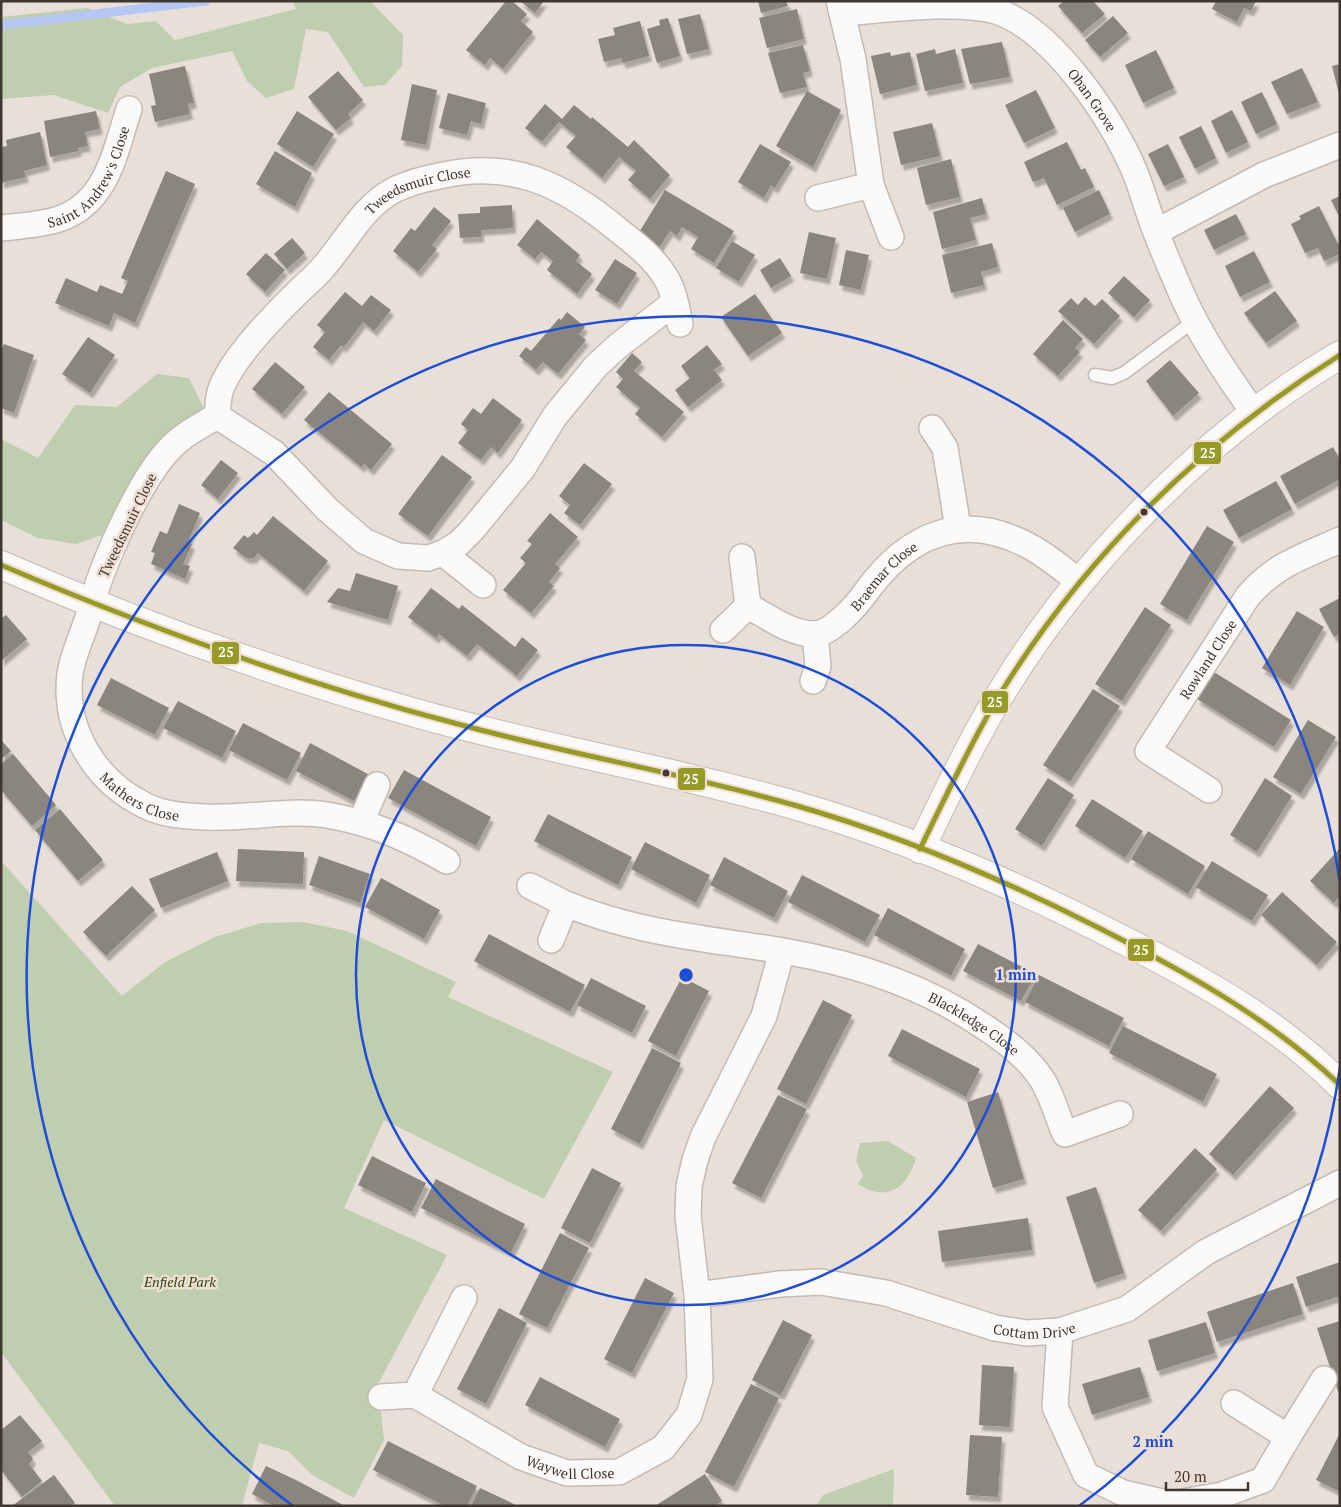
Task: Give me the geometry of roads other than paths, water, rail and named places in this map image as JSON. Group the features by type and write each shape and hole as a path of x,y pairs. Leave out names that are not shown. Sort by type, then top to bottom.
{"street":[{"name":"Oban Grove","path":"891,237 871,185 853,58 840,7 982,4 1011,17 1030,28 1048,43 1071,71 1114,131 1134,170 1156,232 1194,320 1218,361 1254,413"},
{"name":"Saint Andrew's Close","path":"1,228 59,218 89,203 105,178 129,110"},
{"path":"1156,232 1264,175 1340,145"},
{"name":"Tweedsmuir Close","path":"92,603 111,553 150,474 178,441 217,416 221,388 234,365 283,307 326,265 367,212 380,199 394,190 431,177 470,171 503,170 554,186 591,208 643,250 667,279 678,313 619,345 596,366 556,416 523,468 489,510 458,544 443,553 428,558 412,559 381,550 364,541 328,510 274,453 217,416"},
{"path":"818,198 871,185"},
{"path":"920,849 982,726 1006,685 1030,648 1080,582 1175,481 1214,445 1254,413 1340,355"},
{"path":"932,428 945,448 958,528"},
{"name":"Braemar Close","path":"816,634 837,623 856,607 877,576 913,545 936,534 958,528 982,529 1006,535 1029,545 1080,582"},
{"name":"Rowland Close","path":"1209,790 1148,751 1248,596 1264,578 1281,566 1340,540"},
{"path":"443,553 484,585"},
{"path":"742,556 748,606"},
{"path":"1,565 92,603 240,658 415,713 730,788 859,826 920,849 1028,894 1170,964 1219,993 1278,1032 1324,1069 1340,1085"},
{"name":"Mathers Close","path":"92,603 86,624 74,652 70,676 70,697 73,720 81,742 93,763 108,780 146,806 174,815 208,817 287,813 325,815 362,822 406,838 447,861"},
{"path":"748,606 797,630 816,634 818,666 813,681"},
{"path":"723,630 748,606"},
{"path":"362,822 377,785"},
{"name":"Blackledge Close","path":"530,886 566,904 622,924 687,938 782,951 859,968 895,980 968,1015 1013,1048 1041,1076 1065,1134 1120,1114"},
{"path":"551,940 566,904"},
{"path":"697,1295 688,1216 689,1186 695,1160 702,1137 764,1016 782,951"},
{"name":"Cottam Drive","path":"697,1295 780,1284 821,1282 886,1293 995,1328 1028,1333 1060,1331 1127,1309 1206,1252 1340,1183"},
{"name":"Waywell Close","path":"415,1395 521,1457 567,1473 619,1472 663,1448 689,1415 700,1379 697,1295"},
{"path":"381,1397 415,1395 464,1298"},
{"path":"1060,1331 1055,1407 1086,1475 1123,1493 1170,1504 1222,1495 1263,1480 1324,1379"},
{"path":"1234,1403 1288,1437"}],"lane":[{"path":"1095,375 1112,378 1124,372 1194,320"}],"waterway":[{"path":"1,25 206,1"}],"park label":[{"name":"Enfield Park","path":"180,1281"}]}
